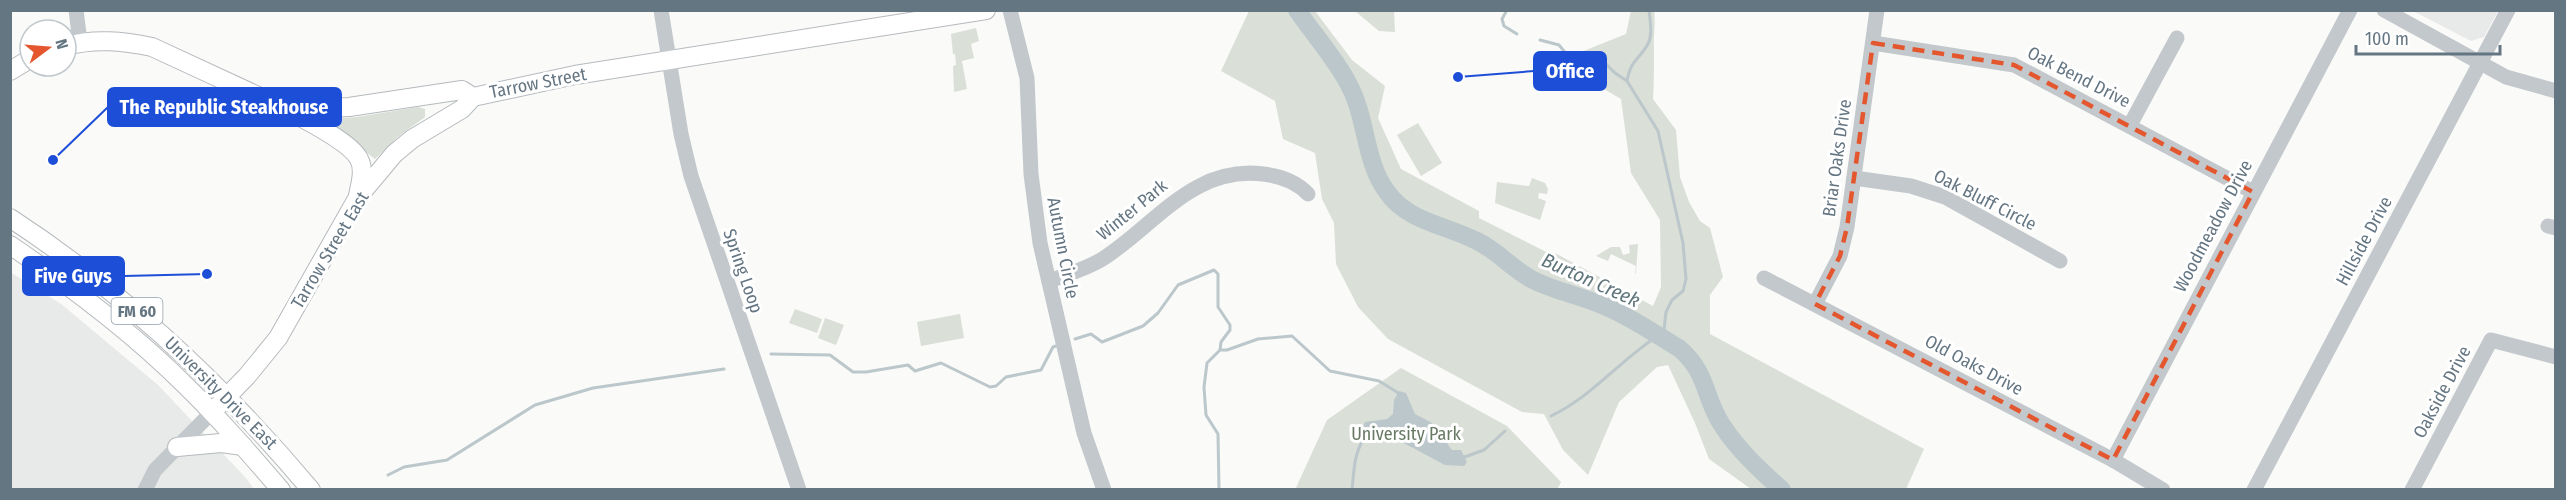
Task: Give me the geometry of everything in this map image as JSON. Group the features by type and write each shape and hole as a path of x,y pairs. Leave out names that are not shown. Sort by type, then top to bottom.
{"main road":[{"name":"Tarrow Street","path":"78,44 115,41 152,47 271,102 328,108 349,107 462,90 473,97 522,85 669,60 930,21 986,10"},
{"path":"428,128 438,112 434,93"},
{"name":"Tarrow Street East","path":"212,412 278,338 358,197 394,154 428,128 462,109 473,97"},
{"path":"271,102 333,136 358,158 362,171 358,197"},
{"name":"University Drive East","path":"10,218 69,257 123,299 171,341 228,395 311,489"},
{"name":"University Drive East","path":"10,245 104,312 142,345 212,412 281,489"},
{"path":"177,447 221,443 243,446"}],"street":[{"name":"Spring Loop","path":"662,10 681,134 691,176 799,489"},
{"name":"Autumn Circle","path":"1010,10 1027,78 1034,204 1084,433 1104,489"},
{"name":"Briar Oaks Drive","path":"1815,304 1840,256 1847,227 1877,10"},
{"name":"Woodmeadow Drive","path":"2112,460 2350,10"},
{"path":"2384,10 2506,77 2556,91"},
{"name":"Hillside Drive","path":"2254,489 2508,10"},
{"path":"2130,125 2177,38"},
{"name":"Oak Bend Drive","path":"1873,43 2014,65 2253,192"},
{"name":"Winter Park","path":"1049,280 1089,267 1104,258 1172,202 1189,190 1208,182 1251,173 1272,175 1298,184 1308,194"},
{"name":"Oak Bluff Circle","path":"1854,178 1926,189 1945,197 2060,261"},
{"name":"Old Oaks Drive","path":"1764,278 2163,489"},
{"name":"Oakside Drive","path":"2412,489 2491,340 2556,357"},
{"path":"145,489 156,470 212,412"}],"highlighted area":[{"path":"1873,43 2014,65 2253,192 2113,460 1815,304 1840,256 1847,227"}],"shaded area":[{"path":"2498,10 2484,37 2471,41 2413,11"},
{"path":"10,272 61,304 158,385 254,489 11,489"},
{"path":"1399,391 1406,393 1415,414 1444,434 1452,450 1461,450 1467,462 1464,466 1445,465 1385,433 1372,437 1362,429 1365,422 1387,419 1393,414 1394,400"}],"green space":[{"path":"1249,11 1315,11 1352,60 1385,86 1378,118 1401,169 1479,211 1479,218 1552,255 1555,253 1653,306 1661,287 1660,220 1631,173 1621,99 1580,75 1576,54 1626,34 1631,11 1654,11 1653,99 1676,130 1680,177 1689,202 1700,221 1710,228 1723,277 1710,295 1710,334 1924,449 1906,489 1751,489 1709,459 1668,365 1657,367 1619,402 1588,475 1563,450 1544,414 1522,412 1388,339 1358,307 1336,264 1334,223 1322,199 1315,153 1283,139 1275,101 1221,71"},
{"path":"1355,11 1394,11 1395,32 1379,31"},
{"path":"976,28 979,41 971,44 974,58 962,61 967,89 954,92 953,66 956,65 951,34"},
{"path":"418,107 425,109 425,117 399,136 375,159 325,121 328,119 357,117"},
{"path":"1418,123 1442,163 1421,176 1397,135"},
{"path":"1532,178 1545,183 1548,189 1547,194 1539,193 1538,198 1546,201 1540,220 1495,203 1497,182 1529,186"},
{"path":"1638,244 1636,273 1635,274 1636,266 1611,254 1608,261 1596,256 1611,247 1620,247 1623,255 1630,253 1629,245"},
{"path":"795,309 822,319 817,333 789,323"},
{"path":"960,314 964,338 921,346 917,322"},
{"path":"825,318 844,325 836,345 818,338"},
{"name":"University Park","path":"1401,368 1507,426 1561,482 1557,490 1295,490 1327,420"}],"waterway":[{"name":"Burton Creek","path":"1297,10 1344,75 1355,98 1374,167 1387,192 1396,202 1428,222 1485,245 1533,280 1608,307 1680,349 1696,367 1716,415 1728,434 1782,490"},
{"path":"1507,10 1502,19 1504,26 1517,34"},
{"path":"1649,10 1650,40 1633,64 1627,81 1658,131 1683,243 1686,279 1683,291 1672,300 1666,312 1663,339"},
{"path":"1540,40 1559,45 1568,56 1580,64 1605,63 1627,81"},
{"path":"1075,339 1091,334 1102,342 1143,326 1158,313 1178,285 1214,270 1218,274 1218,307 1230,325 1230,330 1221,342 1220,350 1207,363 1204,387 1206,415 1218,434 1219,490"},
{"path":"1551,416 1580,398 1659,335"},
{"path":"1220,350 1227,350 1258,339 1292,336 1330,371 1379,381 1400,394"},
{"path":"771,354 830,355 853,372 908,365 915,371 941,363 990,387 996,386 1006,377 1041,370 1053,347 1056,346"},
{"path":"388,475 404,467 447,460 535,405 593,388 724,369"},
{"path":"1462,458 1484,450 1505,431"},
{"path":"1352,490 1354,467 1360,445 1369,432"}],"place":[{"name":"Office","path":"1458,77"},
{"name":"The Republic Steakhouse","path":"53,160"},
{"name":"Five Guys","path":"207,274"}]}
